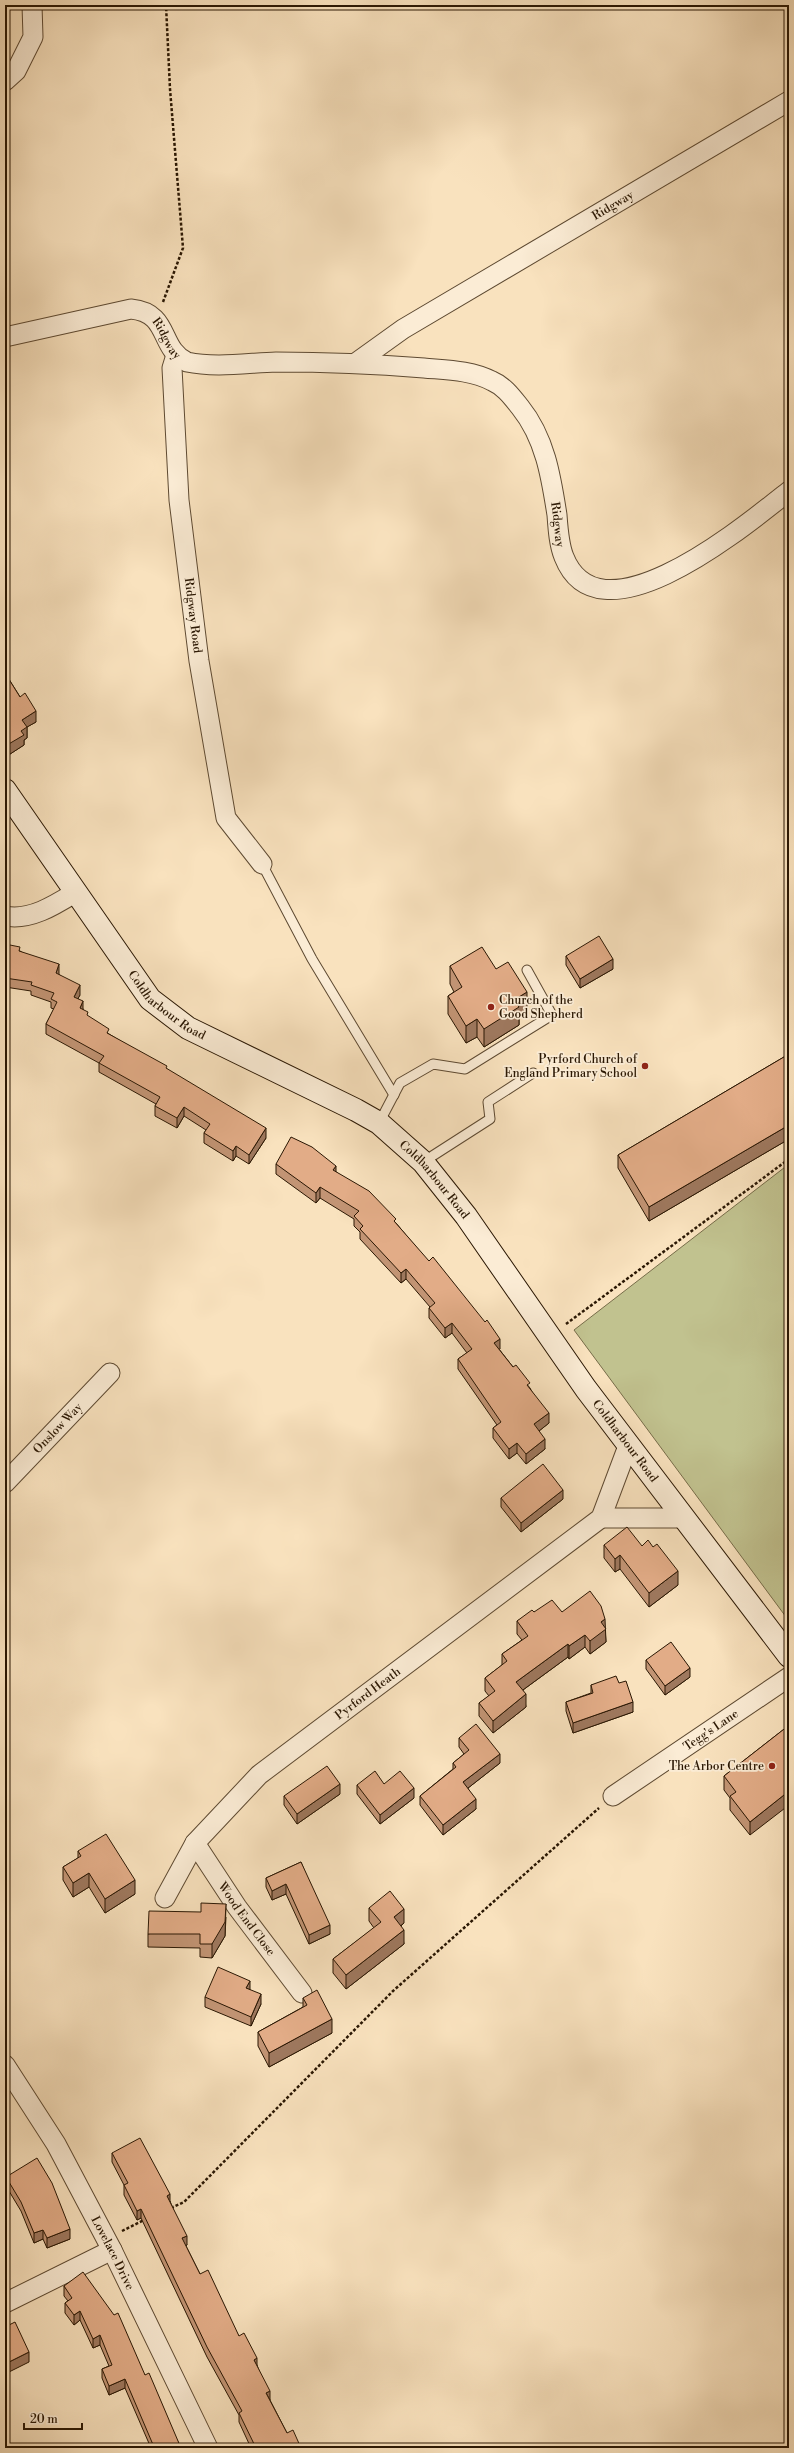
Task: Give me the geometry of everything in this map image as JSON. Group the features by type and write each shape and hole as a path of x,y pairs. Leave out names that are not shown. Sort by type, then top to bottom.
{"main road":[{"name":"Coldharbour Road","path":"5,790 150,999 188,1028 356,1110 379,1123 423,1162 466,1216 586,1389 628,1446 789,1656"}],"street":[{"path":"5,81 16,71 33,37 32,5"},
{"name":"Ridgway","path":"357,362 403,329 789,101"},
{"name":"Ridgway","path":"5,337 120,309 142,310 157,320 176,355 187,362 201,364 357,362 472,374 494,381 503,388 526,414 536,430 544,448 552,484 564,558 571,570 594,588 612,591 630,589 660,577 724,538 789,491"},
{"name":"Ridgway Road","path":"176,355 172,368 179,500 202,676 226,818 262,864"},
{"path":"5,916 16,918 50,908 76,892"},
{"name":"Onslow Way","path":"5,1483 110,1373"},
{"path":"628,1446 601,1518 683,1518"},
{"name":"Pyrford Heath","path":"165,1898 195,1843 258,1776 601,1518"},
{"name":"Tegg's Lane","path":"613,1796 789,1677"},
{"name":"Wood End Close","path":"195,1843 237,1907 302,1993"},
{"name":"Lovelace Drive","path":"5,2065 56,2144 109,2244 208,2448"},
{"path":"5,2303 109,2244"}],"lane":[{"path":"262,864 312,960 394,1095"},
{"path":"379,1123 400,1083 433,1064 465,1069 552,1015 527,970"},
{"path":"423,1162 490,1119 488,1102 533,1073"}],"path":[{"path":"157,320 183,248 170,89 166,5"},
{"path":"563,1326 789,1159"},
{"path":"170,2208 184,2202 393,1991 613,1796"},
{"path":"109,2244 148,2218"}],"green space":[{"path":"789,1164 789,1621 574,1330"}],"building":[{"path":"5,673 20,697 25,693 36,711 22,720 27,727 21,731 24,735 7,745 5,742"},
{"path":"599,936 613,959 580,979 566,956"},
{"path":"5,944 20,947 19,951 59,964 56,973 80,985 74,997 83,1001 80,1008 88,1012 87,1015 109,1029 107,1033 167,1066 166,1068 266,1128 249,1155 236,1146 233,1151 204,1133 210,1124 184,1107 177,1118 155,1106 160,1097 99,1063 104,1056 46,1024 57,1002 51,999 54,993 31,985 32,982 5,978"},
{"name":"Church of the Good Shepherd","path":"482,947 496,969 508,962 527,992 514,1000 519,1007 484,1029 477,1019 466,1026 448,996 462,987 450,966"},
{"path":"789,1054 789,1125 649,1207 618,1155"},
{"path":"291,1137 312,1147 336,1166 333,1170 369,1191 396,1219 394,1221 429,1261 433,1257 485,1322 487,1320 500,1339 494,1343 513,1367 516,1365 530,1383 527,1385 549,1413 534,1424 545,1439 526,1454 517,1443 509,1449 493,1428 501,1422 458,1359 472,1349 452,1323 445,1328 429,1308 435,1303 406,1269 401,1273 360,1229 363,1226 354,1216 359,1211 320,1187 316,1193 276,1164"},
{"path":"543,1464 563,1490 521,1523 501,1498"},
{"path":"627,1527 642,1546 648,1540 653,1547 657,1544 678,1571 649,1593 620,1555 615,1559 604,1545"},
{"path":"590,1591 601,1606 605,1619 601,1622 606,1629 590,1641 585,1635 569,1646 568,1644 516,1682 526,1694 493,1721 479,1703 495,1691 485,1678 507,1661 502,1654 528,1636 517,1621 532,1610 534,1612 552,1600 562,1612"},
{"path":"671,1642 690,1668 665,1686 646,1660"},
{"path":"616,1676 619,1683 626,1681 633,1702 573,1723 566,1702 593,1693 591,1685"},
{"path":"476,1724 500,1754 463,1782 476,1799 443,1825 420,1796 456,1767 453,1763 469,1750 459,1738"},
{"name":"The Arbor Centre","path":"788,1726 789,1791 750,1822 730,1796 736,1792 724,1776"},
{"path":"327,1766 340,1784 297,1814 284,1796"},
{"path":"375,1771 384,1784 400,1771 414,1788 380,1815 357,1785"},
{"path":"106,1834 135,1880 105,1899 89,1873 73,1883 63,1867 81,1856 78,1851"},
{"path":"301,1862 330,1925 309,1935 286,1884 272,1891 266,1878"},
{"path":"390,1891 404,1909 394,1917 404,1930 346,1975 333,1959 381,1922 369,1908"},
{"path":"201,1903 226,1904 225,1922 212,1944 200,1944 200,1934 148,1934 149,1911 201,1912"},
{"path":"218,1967 250,1981 246,1988 261,1994 251,2017 205,1997"},
{"path":"317,1990 332,2019 269,2053 258,2032 307,2005 303,1998"},
{"path":"140,2138 170,2194 167,2196 187,2236 182,2238 200,2274 208,2270 239,2336 244,2333 257,2358 254,2360 270,2391 266,2393 287,2433 293,2430 301,2448 256,2448 239,2413 242,2411 207,2347 141,2209 137,2211 124,2185 128,2183 112,2153"},
{"path":"37,2158 52,2183 70,2229 47,2238 43,2230 34,2233 21,2202 6,2177"},
{"path":"83,2272 114,2315 118,2313 145,2375 149,2373 181,2448 152,2448 154,2447 125,2379 109,2386 102,2369 112,2365 100,2335 93,2339 80,2311 74,2315 65,2303 72,2298 64,2286"},
{"path":"15,2322 29,2352 5,2364 5,2327"}],"place":[{"name":"Church of the Good Shepherd","path":"491,1007"},
{"name":"Pyrford Church of England Primary School","path":"645,1066"},
{"name":"The Arbor Centre","path":"772,1766"}]}
